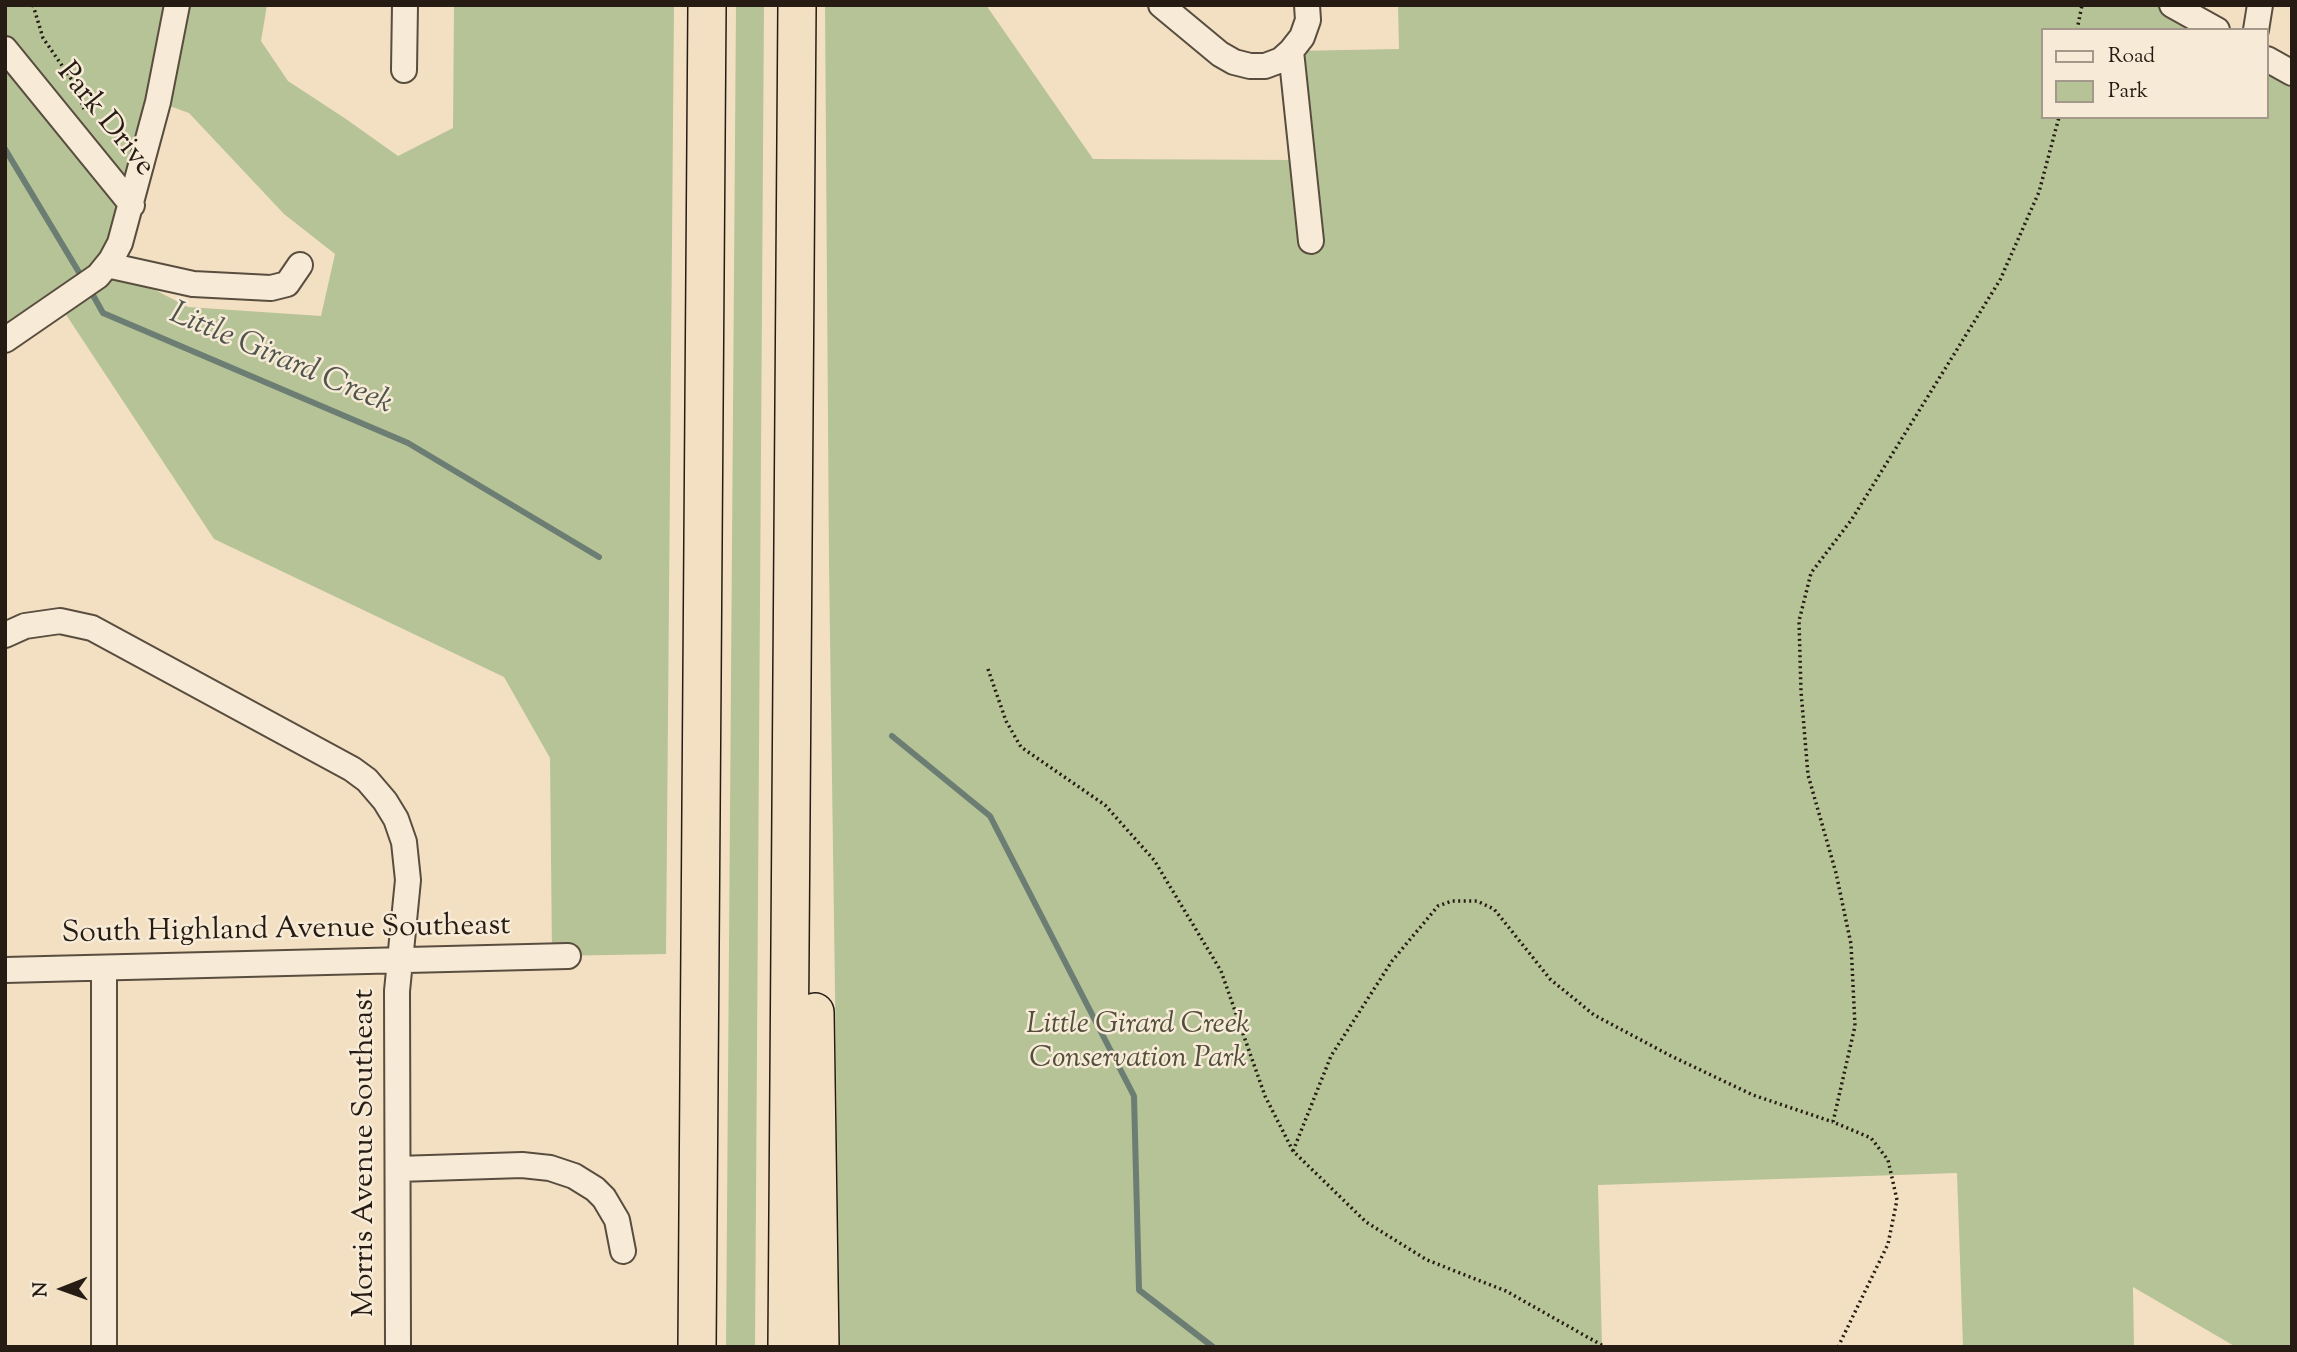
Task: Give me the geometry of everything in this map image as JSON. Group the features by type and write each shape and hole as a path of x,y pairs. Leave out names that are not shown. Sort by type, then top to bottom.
{"highway":[{"path":"697,1347 707,5"},
{"path":"788,1347 797,5"},
{"path":"790,915 814,1010 820,1347"},
{"path":"677,1347 698,1242"}],"street":[{"name":"Park Drive","path":"132,205 158,102 177,5"},
{"path":"404,70 405,5"},
{"path":"1161,5 1220,54 1234,62 1250,66 1265,66 1281,60 1291,51 1302,37 1308,20 1307,5"},
{"path":"2172,5 2213,28"},
{"path":"2256,28 2260,5"},
{"name":"Park Drive","path":"5,49 132,205"},
{"path":"1291,51 1311,241"},
{"path":"2269,60 2292,73"},
{"path":"5,341 103,271 120,243 132,205"},
{"path":"103,271 193,284 271,288 287,284 300,265"},
{"name":"Morris Avenue Southeast","path":"5,635 32,625 60,621 92,628 314,747 367,780 385,801 396,820 404,842 408,880 397,990 398,1347"},
{"name":"South Highland Avenue Southeast","path":"5,970 568,956"},
{"path":"104,968 104,1347"},
{"path":"398,1169 522,1165 550,1168 574,1176 604,1198 617,1220 623,1251"}],"path":[{"path":"33,5 43,38 74,83 84,107 82,124 75,135"},
{"path":"2077,28 2082,5"},
{"path":"1833,1122 1855,1026 1851,944 1836,873 1808,775 1801,691 1800,621 1811,573 1852,519 2000,280 2039,192 2058,119"},
{"path":"988,669 1006,721 1021,747 1105,805 1154,860 1221,971 1265,1096 1293,1151 1366,1222 1427,1260 1506,1291 1605,1347"},
{"path":"1293,1151 1332,1056 1385,971 1438,906 1452,901 1477,901 1494,909 1550,979 1594,1015 1753,1095 1871,1138 1888,1160 1896,1200 1888,1244 1838,1347"}],"green space":[{"path":"5,5 267,5 261,41 288,81 398,156 453,128 454,5 674,5 666,954 552,956 550,758 504,677 214,539 59,304 5,340","holes":["158,102 189,113 284,214 335,254 321,316 188,307 107,265"]},
{"path":"736,5 764,5 755,1347 726,1347"},
{"name":"Little Girard Creek Conservation Park","path":"825,5 986,5 1093,159 1302,160 1291,51 1399,49 1398,5 2172,5 2213,28 2042,28 2042,119 2269,119 2269,60 2292,73 2292,1347 2236,1347 2133,1287 2134,1347 1963,1347 1957,1173 1598,1185 1602,1347 840,1347 829,565"}],"waterway":[{"name":"Little Girard Creek","path":"5,149 83,279"},
{"name":"Little Girard Creek","path":"89,288 103,313 408,443 599,557"},
{"name":"Little Girard Creek","path":"892,736 990,816 1134,1096 1139,1290 1213,1347"}]}
